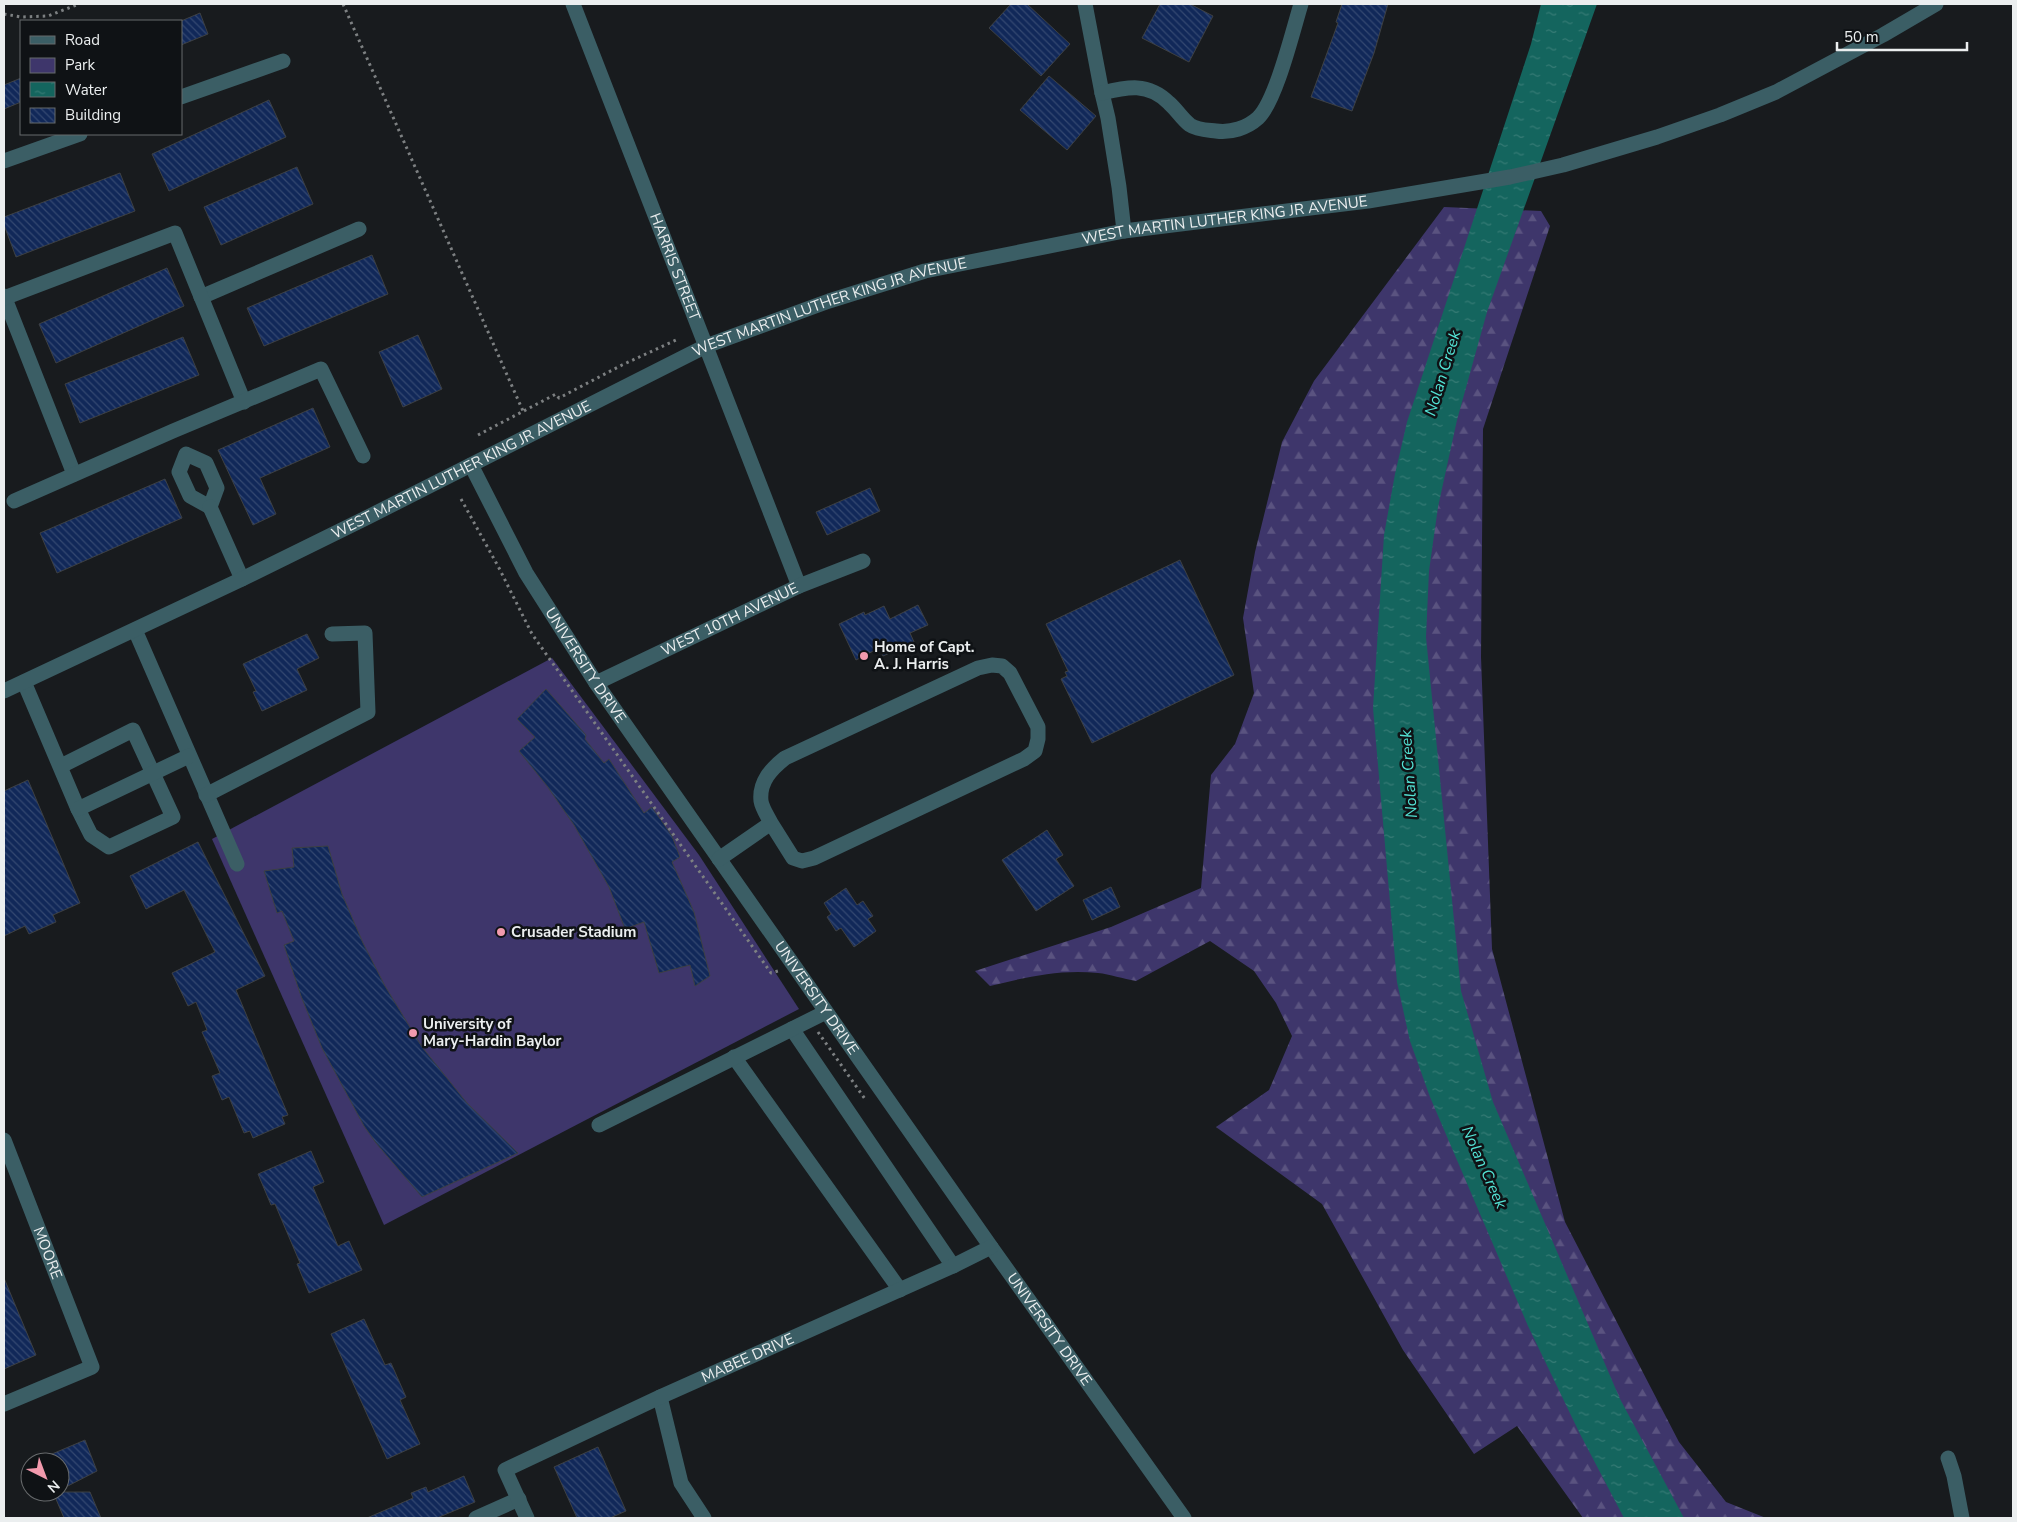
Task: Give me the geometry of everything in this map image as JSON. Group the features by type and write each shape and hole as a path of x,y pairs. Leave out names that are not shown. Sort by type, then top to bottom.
{"street":[{"name":"HARRIS STREET","path":"573,4 799,586"},
{"path":"1085,4 1112,138 1124,231"},
{"path":"1102,93 1130,86 1144,89 1159,95 1192,127 1225,132 1241,129 1258,118 1270,102 1301,4"},
{"name":"WEST MARTIN LUTHER KING JR AVENUE","path":"4,691 242,579 706,346 829,301 925,271 1124,231 1368,201 1502,179 1563,165 1648,140 1720,115 1776,92 1834,62 1936,4"},
{"path":"182,97 283,61"},
{"path":"4,161 77,135"},
{"path":"201,297 359,229"},
{"path":"74,474 4,297 175,233 244,402"},
{"path":"14,501 173,431 322,369 363,456"},
{"path":"173,431 186,454 206,463 217,488 210,507"},
{"path":"186,454 179,472 190,496 210,507 242,579"},
{"name":"UNIVERSITY DRIVE","path":"471,465 526,572 596,683 991,1247 1184,1518"},
{"name":"WEST 10TH AVENUE","path":"596,683 799,586 863,562"},
{"path":"135,630 237,864"},
{"path":"206,795 368,712 365,633 332,634"},
{"path":"992,664 1002,666 1010,673 1038,727 1035,751 1024,759 814,858 802,860 793,858 771,824 761,801 763,784 770,770 785,758 978,668 992,664"},
{"path":"24,682 91,835 109,847 172,817 134,730 61,766"},
{"path":"78,809 189,756"},
{"path":"719,859 771,824"},
{"path":"599,1125 826,1012"},
{"path":"792,1029 953,1266"},
{"path":"734,1058 900,1290"},
{"name":"MOORE","path":"4,1140 92,1367 4,1404"},
{"name":"MABEE DRIVE","path":"518,1499 505,1470 991,1247"},
{"path":"660,1398 681,1483 704,1518"},
{"path":"1948,1458 1954,1476 1962,1518"},
{"path":"476,1518 518,1499 527,1518"}],"path":[{"path":"4,14 21,17 48,16 79,4"},
{"path":"343,4 523,411"},
{"path":"478,434 556,394 558,398 676,340"},
{"path":"461,499 500,568 532,634 554,667 606,737 771,973 778,971 783,979"},
{"path":"810,1020 871,1106"}],"green space":[{"path":"1444,207 1541,211 1550,226 1483,429 1481,657 1492,949 1565,1222 1679,1442 1726,1502 1766,1518 1583,1518 1517,1426 1474,1454 1403,1350 1322,1204 1216,1127 1269,1090 1292,1036 1276,1003 1254,971 1210,941 1136,981 1103,974 1070,972 1030,977 990,986 975,971 1111,927 1201,888 1211,775 1235,744 1254,693 1243,618 1255,552 1282,442 1314,381"},
{"name":"Crusader Stadium","path":"552,658 699,855 799,1009 384,1225 212,839"}],"water":[{"name":"Nolan Creek","path":"1541,4 1597,4 1487,312 1457,420 1438,507 1429,571 1426,637 1461,991 1493,1102 1620,1399 1684,1518 1624,1518 1579,1432 1528,1326 1430,1097 1410,1041 1397,982 1373,708 1384,535 1407,422 1531,44"}],"building":[{"path":"1011,4 1027,4 1070,44 1041,76 989,28"},
{"path":"1160,4 1190,4 1213,16 1189,62 1142,38"},
{"path":"1342,4 1388,4 1374,53 1352,111 1311,97 1338,23 1336,22"},
{"path":"200,13 208,34 182,45 182,21"},
{"path":"1049,76 1096,116 1067,150 1020,110"},
{"path":"20,78 20,102 4,109 4,85"},
{"path":"269,100 286,137 169,191 152,154"},
{"path":"297,167 313,204 221,245 204,207"},
{"path":"120,173 135,211 16,257 4,225 4,217"},
{"path":"372,255 388,294 264,346 247,308"},
{"path":"167,268 184,306 56,363 39,324"},
{"path":"418,335 442,389 403,407 379,352"},
{"path":"183,337 199,375 80,423 65,384"},
{"path":"313,408 330,447 260,478 276,514 253,525 218,450"},
{"path":"165,479 182,518 57,573 40,533"},
{"path":"870,488 880,511 827,535 816,512"},
{"path":"1180,560 1234,675 1092,743 1061,679 1067,676 1065,672 1068,671 1046,624"},
{"path":"918,605 928,625 910,633 914,642 883,656 879,648 856,660 839,624 864,612 865,615 884,606 890,619"},
{"path":"307,634 319,658 297,669 307,690 262,711 253,692 256,691 243,664"},
{"path":"546,689 586,735 585,739 604,763 609,759 644,813 652,807 672,836 680,857 672,862 694,912 710,976 695,986 690,965 659,973 644,922 625,929 609,887 574,825 547,786 519,751 535,737 517,719"},
{"path":"28,780 80,903 53,915 56,922 29,934 25,926 4,936 4,791"},
{"path":"1047,830 1063,855 1056,859 1074,886 1036,911 1002,860"},
{"path":"198,842 265,976 236,990 288,1115 282,1117 285,1124 253,1138 250,1131 244,1133 229,1097 222,1100 212,1076 220,1073 202,1032 207,1030 196,1002 188,1006 172,973 215,952 184,890 146,909 130,876"},
{"path":"328,846 342,894 363,943 385,986 422,1047 467,1103 518,1153 422,1197 364,1126 322,1048 301,996 284,945 294,941 282,911 277,913 264,871 294,867 292,848"},
{"path":"1111,887 1120,907 1092,920 1083,900"},
{"path":"846,888 857,905 863,901 873,916 868,919 876,931 854,947 841,928 836,931 827,917 831,914 824,903"},
{"path":"311,1151 324,1182 313,1187 338,1246 349,1241 362,1270 309,1293 297,1264 300,1263 275,1204 271,1205 258,1174"},
{"path":"4,1278 36,1355 4,1369"},
{"path":"364,1319 385,1365 391,1363 406,1397 400,1400 420,1444 387,1459 331,1334"},
{"path":"85,1440 97,1471 70,1485 70,1452 57,1452"},
{"path":"598,1447 626,1511 610,1518 577,1518 554,1467"},
{"path":"464,1476 475,1502 437,1518 367,1518 413,1498 411,1493 426,1487 428,1492"},
{"path":"70,1492 90,1492 101,1518 64,1518 57,1502 70,1502"}],"place":[{"name":"Home of Capt. A. J. Harris","path":"864,656"},
{"name":"Crusader Stadium","path":"501,932"},
{"name":"University of Mary-Hardin Baylor","path":"413,1033"}]}
